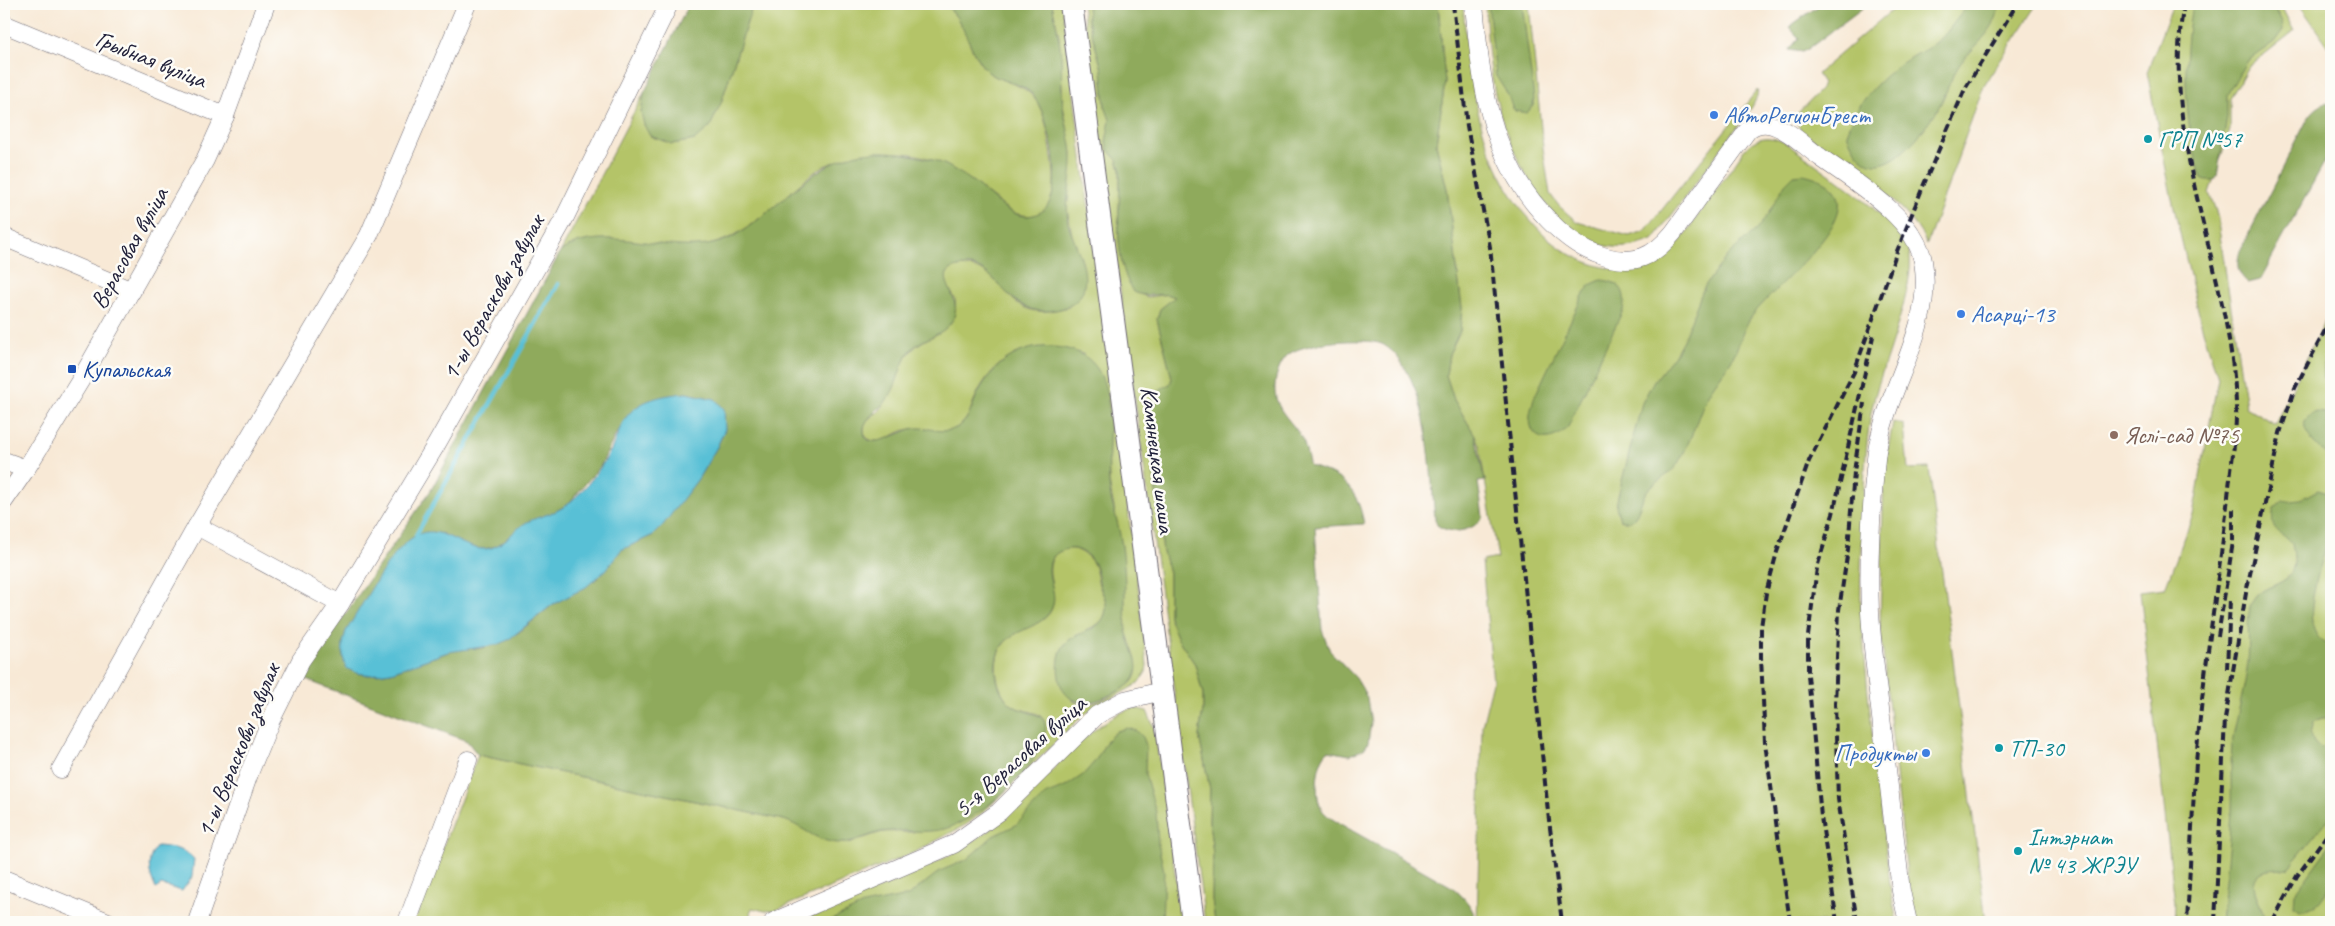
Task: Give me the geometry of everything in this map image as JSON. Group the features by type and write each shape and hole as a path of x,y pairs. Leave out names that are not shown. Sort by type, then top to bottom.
{"main road":[{"name":"Камянецкая шаша","path":"1071,4 1193,922"}],"street":[{"name":"Верасовая вуліца","path":"4,501 26,469 132,291 205,160 225,116 266,4"},
{"path":"61,769 197,526 369,236 467,4"},
{"name":"1-ы Верасковы завулак","path":"197,922 250,771 270,722 302,660 340,604 436,446 564,219 669,4"},
{"path":"1474,4 1484,95 1492,127 1504,155 1517,180 1532,202 1551,223 1579,246 1594,254 1625,260 1640,259 1651,254 1662,246 1673,233 1748,130 1756,125 1766,124 1786,132 1879,201 1897,218 1917,243 1922,258 1925,294 1919,321 1879,438 1875,479 1870,590 1872,637 1901,892 1908,922"},
{"name":"Грыбная вуліца","path":"4,24 225,116"},
{"path":"4,238 132,291"},
{"path":"4,460 26,469"},
{"path":"197,526 340,604"},
{"name":"5-я Верасовая вуліца","path":"773,922 954,844 999,812 1097,715 1125,700 1162,691"},
{"path":"407,922 468,760"},
{"path":"4,879 108,922"}],"green space":[{"path":"689,4 753,4 721,103 710,127 695,140 672,144 650,136 644,125 641,112 644,93"},
{"path":"753,4 944,4 957,17 984,68 996,77 1024,89 1035,99 1044,117 1054,176 1052,199 1047,208 1039,214 1027,216 1011,212 957,172 942,164 911,154 895,153 837,162 824,166 744,230 713,244 685,247 630,241 593,240 576,244 561,251 644,93 641,112 650,136 672,144 695,140 721,103"},
{"path":"944,4 1052,4 1061,55 1063,108 1072,153 1067,206 1068,222 1081,257 1085,275 1084,284 1082,293 1072,304 1058,310 1047,311 1032,309 1020,304 982,270 971,266 958,267 949,271 946,276 954,299 955,309 953,318 946,328 919,343 907,355 889,397 867,421 864,429 865,437 870,441 877,441 916,428 946,431 956,428 968,417 978,393 991,373 1009,358 1029,349 1053,347 1066,349 1084,356 1094,364 1104,383 1109,411 1108,469 1110,490 1123,553 1126,629 1137,666 1132,682 1122,689 1096,701 1076,701 1063,690 1058,671 1062,648 1075,636 1098,624 1103,618 1106,606 1097,571 1091,559 1079,550 1069,549 1059,552 1053,556 1049,568 1054,600 1049,613 1043,620 1019,632 1004,643 997,658 996,674 1004,696 1015,707 1039,716 1045,724 1043,740 1028,767 1002,794 972,816 957,824 936,830 881,832 850,842 837,843 819,838 784,820 478,755 467,741 301,678 431,490 561,251 578,243 597,239 617,239 681,246 701,246 720,242 749,227 810,177 824,168 857,154 876,152 911,155 942,163 979,186 1011,212 1020,215 1029,216 1039,213 1048,205 1053,191 1055,174 1050,136 1038,103 1026,89 994,76 983,67 951,10","holes":["686,393 715,399 725,429 717,447 698,479 653,535 621,550 597,579 552,605 518,633 483,648 460,649 391,672 369,675 357,673 343,658 343,643 346,631 441,533 468,547 484,549 497,546 528,522 551,515 569,503 601,465 617,432"]},
{"path":"1052,4 1062,4 1140,601 1147,665 1146,672 1139,683 1083,715 1011,786 967,824 915,852 776,910 765,911 752,908 750,913 752,918 749,922 414,922 478,755 784,820 837,843 846,843 883,832 913,832 958,814 1002,792 1024,771 1037,752 1045,732 1045,724 1038,714 1017,708 1006,699 1002,693 996,673 997,659 1001,647 1008,639 1044,619 1050,613 1053,604 1053,593 1050,565 1057,553 1062,550 1076,550 1092,561 1106,607 1103,620 1087,630 1081,638 1063,686 1065,690 1075,702 1089,704 1105,699 1132,682 1134,653 1126,631 1122,548 1109,482 1108,415 1083,354 1051,347 1035,348 1007,359 995,368 985,381 966,419 954,429 940,431 910,429 901,431 886,440 879,441 868,439 864,431 867,420 880,410 885,403 907,356 921,342 943,330 952,320 955,299 946,282 946,278 949,271 953,268 966,267 978,269 986,273 1019,304 1028,309 1043,311 1069,307 1072,235 1067,209 1072,153 1063,105 1059,36"},
{"path":"1082,4 1087,4 1088,20 1102,69 1105,106 1111,120 1106,142 1108,150 1117,160 1120,168 1119,232 1122,262 1134,292 1148,297 1168,294 1176,297 1160,309 1157,319 1172,378 1170,384 1159,391 1150,404 1148,422 1163,552 1169,573 1169,617 1178,639 1195,664 1203,694 1203,710 1199,736 1210,789 1209,821 1213,854 1212,899 1215,922 1205,922"},
{"path":"1087,4 1438,4 1445,82 1436,144 1447,189 1462,308 1460,331 1449,354 1446,375 1454,400 1475,435 1485,481 1478,482 1483,517 1468,529 1456,531 1437,525 1426,432 1415,389 1406,370 1394,353 1384,345 1373,342 1348,341 1308,346 1297,350 1285,357 1280,366 1276,376 1275,392 1282,411 1303,440 1310,466 1332,474 1347,486 1358,502 1364,524 1315,527 1322,630 1330,651 1356,678 1362,688 1367,698 1371,723 1368,743 1364,749 1350,755 1328,751 1324,756 1319,769 1317,793 1321,809 1337,822 1452,887 1468,903 1477,922 1215,922 1212,899 1213,854 1209,821 1210,789 1199,736 1203,710 1203,694 1195,664 1178,639 1169,617 1169,573 1163,552 1148,422 1152,398 1170,384 1172,378 1157,319 1160,309 1175,297 1170,295 1144,295 1133,292 1126,277 1119,247 1120,168 1117,160 1108,150 1106,142 1110,120 1105,106 1102,69 1088,20"},
{"path":"1438,4 1463,4 1469,62 1480,120 1489,148 1501,175 1515,200 1534,224 1554,243 1570,254 1587,262 1621,270 1647,266 1662,259 1682,239 1744,150 1754,141 1764,138 1775,139 1787,144 1856,194 1890,224 1902,238 1909,251 1908,285 1903,307 1875,396 1869,426 1864,479 1861,583 1861,608 1871,723 1891,893 1897,922 1477,922 1482,726 1493,682 1482,561 1498,558 1479,445 1454,400 1446,375 1449,354 1460,331 1462,308 1447,189 1436,144 1445,82"},
{"path":"1485,4 1529,4 1543,148 1550,194 1559,206 1577,222 1629,236 1645,231 1758,89 1757,97 1752,107 1654,239 1624,247 1597,243 1572,230 1550,210 1516,156 1505,128 1494,90 1490,66"},
{"path":"1488,4 1522,4 1534,98 1533,106 1527,113 1515,111 1496,76"},
{"path":"1821,4 1868,4 1808,49 1802,52 1789,50 1799,38 1789,27"},
{"path":"1899,4 2038,4 1984,85 1927,244 1917,227 1904,211 1888,196 1800,129 1795,116 1821,89 1823,83 1817,74"},
{"path":"1971,4 1998,4 1998,13 1990,29 1958,67 1939,107 1916,138 1892,159 1880,164 1868,162 1857,153 1847,134 1862,103 1884,77 1902,63 1938,41"},
{"path":"2173,4 2280,4 2294,31 2247,68 2230,99 2230,130 2209,193 2217,215 2246,407 2275,424 2331,308 2331,922 2174,922 2175,904 2140,591 2165,588 2193,515 2218,378 2203,331 2171,195 2147,72"},
{"path":"2192,4 2273,4 2282,22 2283,30 2274,42 2246,62 2227,95 2227,117 2217,176 2214,180 2202,178 2190,132 2186,68"},
{"path":"2299,4 2331,4 2331,50"},
{"path":"2326,103 2331,105 2331,150 2260,280 2248,283 2238,268 2240,251 2306,122 2319,106"},
{"path":"1803,174 1830,185 1839,202 1834,222 1819,244 1758,308 1747,324 1732,359 1708,395 1686,448 1675,468 1648,490 1634,518 1626,521 1620,520 1616,506 1618,496 1642,403 1652,384 1674,356 1684,338 1704,287 1727,256 1757,229 1785,184 1794,175"},
{"path":"1601,280 1618,285 1621,289 1624,298 1623,310 1568,427 1557,435 1546,438 1540,437 1532,429 1530,421 1530,412 1534,398 1582,297 1590,285"},
{"path":"2331,344 2331,390 2324,379 2323,367"},
{"path":"2317,412 2331,414 2331,459 2313,442 2305,428 2308,416"},
{"path":"1893,422 1904,425 1908,469 1929,468 1986,922 1917,922 1909,894 1880,625 1884,471"},
{"path":"2318,490 2331,494 2332,520 2313,598 2312,624 2320,640 2331,646 2331,718 2322,718 2315,721 2312,737 2316,745 2331,752 2331,816 2289,867 2265,871 2257,877 2254,882 2256,895 2264,922 2221,922 2231,812 2232,744 2248,662 2249,613 2253,601 2260,593 2285,579 2291,572 2294,561 2292,544 2274,526 2274,509 2283,501 2301,499"},
{"path":"1135,708 1147,711 1154,727 1182,922 798,922 931,865 980,836 1002,820 1066,756 1102,724 1119,713"},
{"path":"1127,728 1137,731 1143,737 1146,745 1145,774 1156,812 1158,844 1164,871 1162,922 827,922 863,905 908,896 940,871 966,860 993,836 1016,825 1045,795 1065,787 1083,775 1096,760 1107,740 1117,731"},
{"path":"2331,844 2332,876 2327,891 2324,897 2315,905 2305,910 2299,910 2294,906 2295,893"}],"water":[{"path":"686,393 715,399 724,409 725,429 717,447 698,479 663,525 653,535 621,550 606,570 586,587 552,605 508,640 496,645 448,652 391,672 369,675 357,673 346,668 343,649 346,631 377,579 405,543 424,532 432,532 474,548 490,548 502,543 527,522 564,507 587,486 611,450 623,422 630,412 652,399"},
{"path":"157,846 181,850 194,859 192,877 182,891 161,885 156,889 149,867 153,851"}],"waterway":[{"path":"416,535 558,284"}],"railway":[{"path":"1453,4 1467,126 1490,247 1548,812 1562,922"},
{"path":"1790,922 1765,743 1761,627 1766,593 1777,552 1809,461 1854,372 1897,251 1924,184 1965,89 2017,4"},
{"path":"2184,4 2179,54 2181,104 2198,204 2222,303 2231,353 2236,403 2234,445 2226,516 2200,718 2187,922"},
{"path":"2215,922 2225,719 2246,593 2280,433 2295,388 2331,319"},
{"path":"1837,922 1821,817 1808,675 1808,636 1817,568 1833,514 1874,332"},
{"path":"1857,922 1838,799 1835,704 1839,610 1848,549 1854,472 1864,403"},
{"path":"2218,636 2233,542 2233,507"},
{"path":"2227,669 2230,599"},
{"path":"2272,922 2297,876 2331,829"}],"place":[{"name":"АвтоРегионБрест","path":"1714,115"},
{"name":"ГРП №57","path":"2148,139"},
{"name":"Асарці-13","path":"1961,314"},
{"name":"Купальская","path":"72,369"},
{"name":"Яслі-сад №75","path":"2114,435"},
{"name":"ТП-30","path":"1999,748"},
{"name":"Продукты","path":"1926,753"},
{"name":"Інтэрнат № 43 ЖРЭУ","path":"2018,851"}]}
